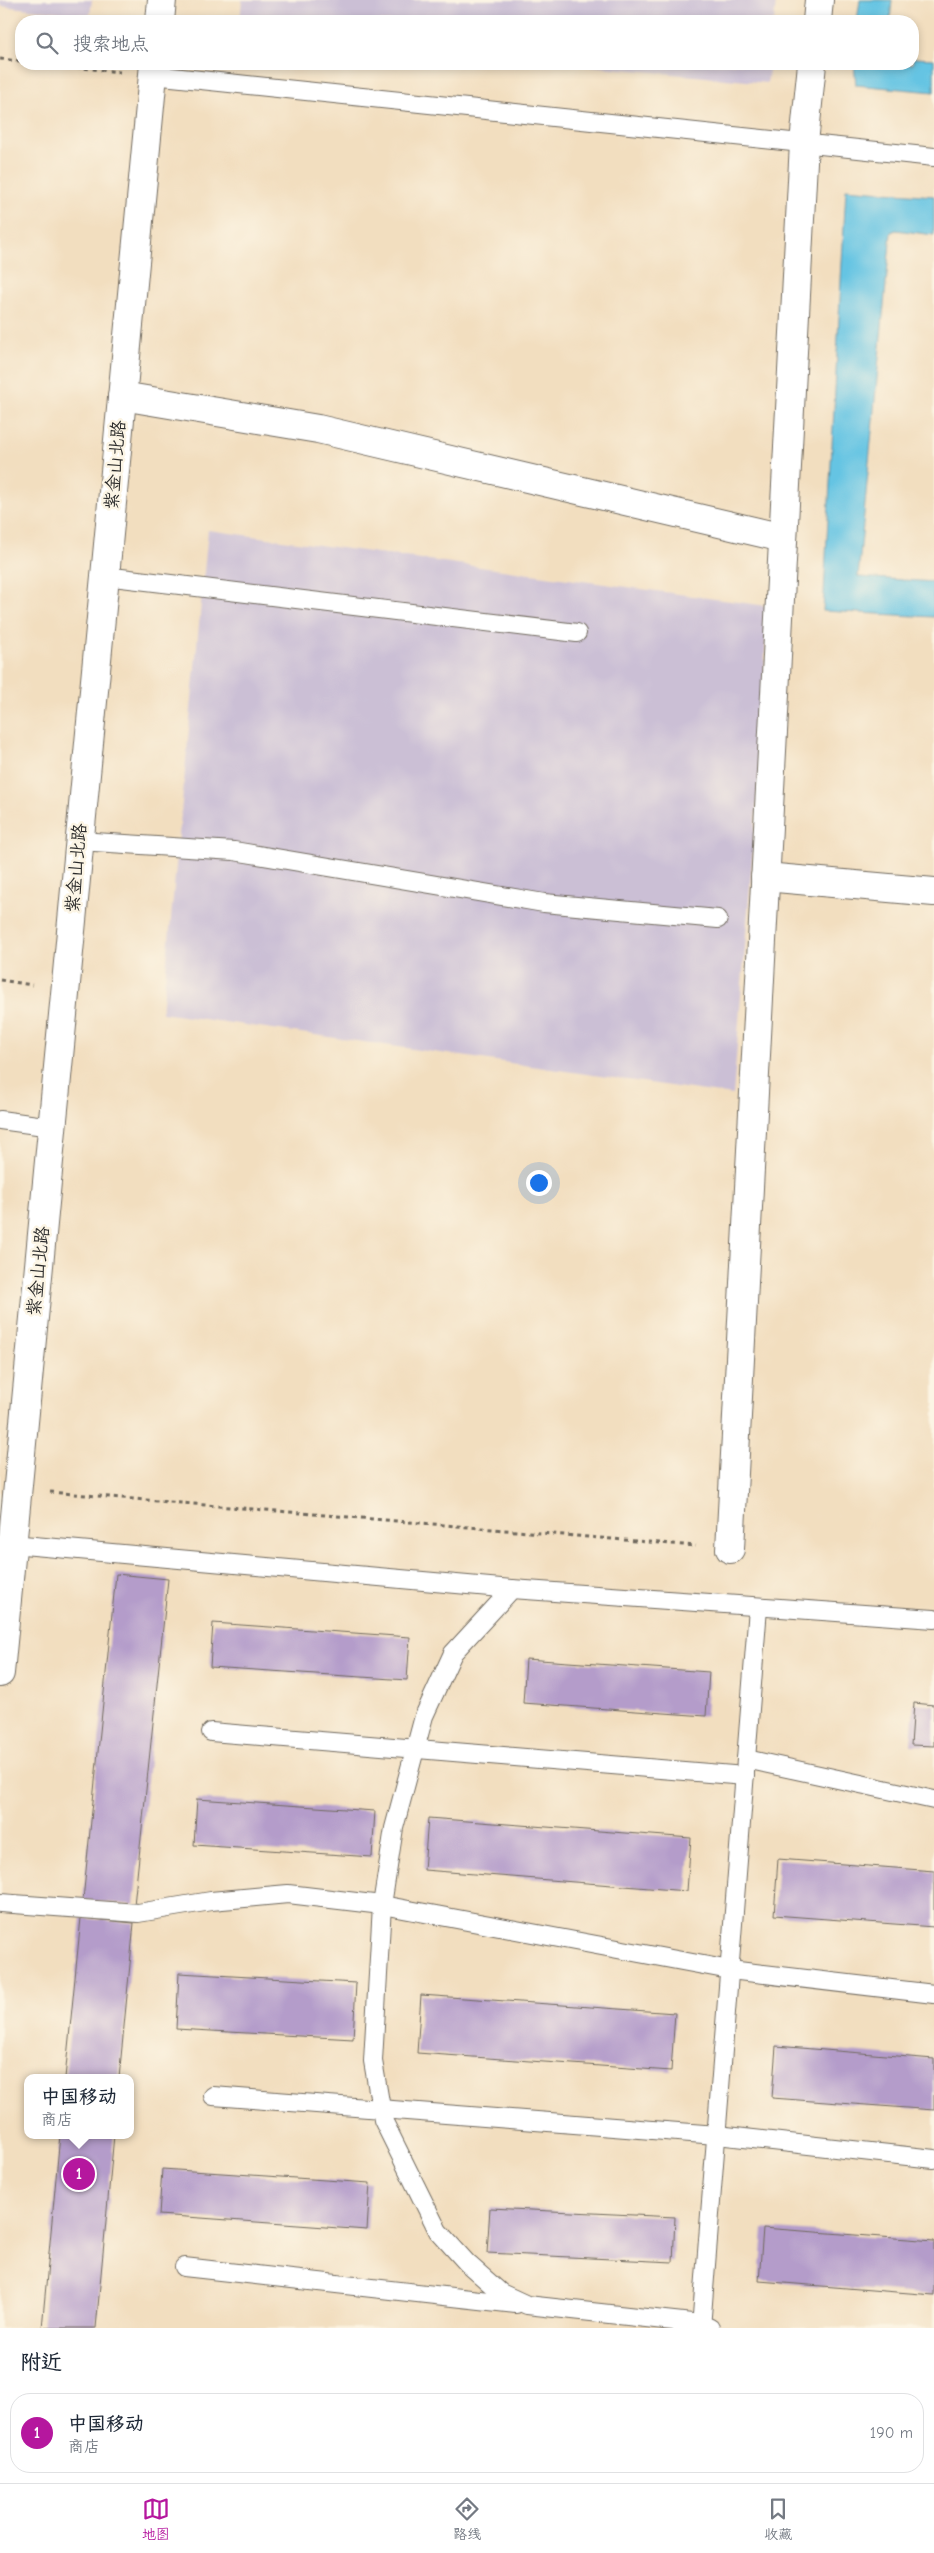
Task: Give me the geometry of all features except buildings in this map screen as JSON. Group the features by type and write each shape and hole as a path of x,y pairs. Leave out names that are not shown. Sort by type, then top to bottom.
{"street":[{"path":"161,15 162,0"},
{"path":"818,15 819,0"},
{"name":"紫金山北路","path":"0,1673 12,1544 10,1504 52,1127 154,70"},
{"path":"730,1549 804,143 811,70"},
{"path":"122,396 318,429 783,538"},
{"path":"765,877 934,892"}],"lane":[{"path":"154,70 934,157"},
{"path":"105,576 577,634"},
{"path":"79,841 234,851 544,903 718,919"},
{"path":"0,1120 52,1127"},
{"path":"12,1544 512,1589 758,1608 934,1619"},
{"path":"512,1589 453,1654 424,1716 394,1828 382,1905 373,2061 383,2120 438,2230 466,2263 501,2293 527,2305"},
{"path":"184,2267 527,2305 704,2327 758,1608"},
{"path":"211,1732 415,1748 745,1768 934,1800"},
{"path":"0,1903 138,1913 211,1901 288,1894 382,1905 730,1970 934,1994"},
{"path":"213,2096 717,2136 934,2159"}],"path":[{"path":"0,59 15,60"},
{"path":"10,1504 730,1549"}],"shaded area":[{"path":"0,0 92,0 90,15 0,6"},
{"path":"242,0 776,0 775,15 241,15"},
{"path":"632,70 769,70 767,83"},
{"path":"208,530 767,606 761,750 733,1095 162,1013"}],"water":[{"path":"860,0 892,0 891,15 858,15"},
{"path":"919,58 934,59 934,92 856,85 855,70 919,70"},
{"path":"846,189 934,196 934,235 896,230 891,232 858,577 934,582 934,617 823,611"}],"place":[{"name":"中国移动","path":"79,2174"}]}
